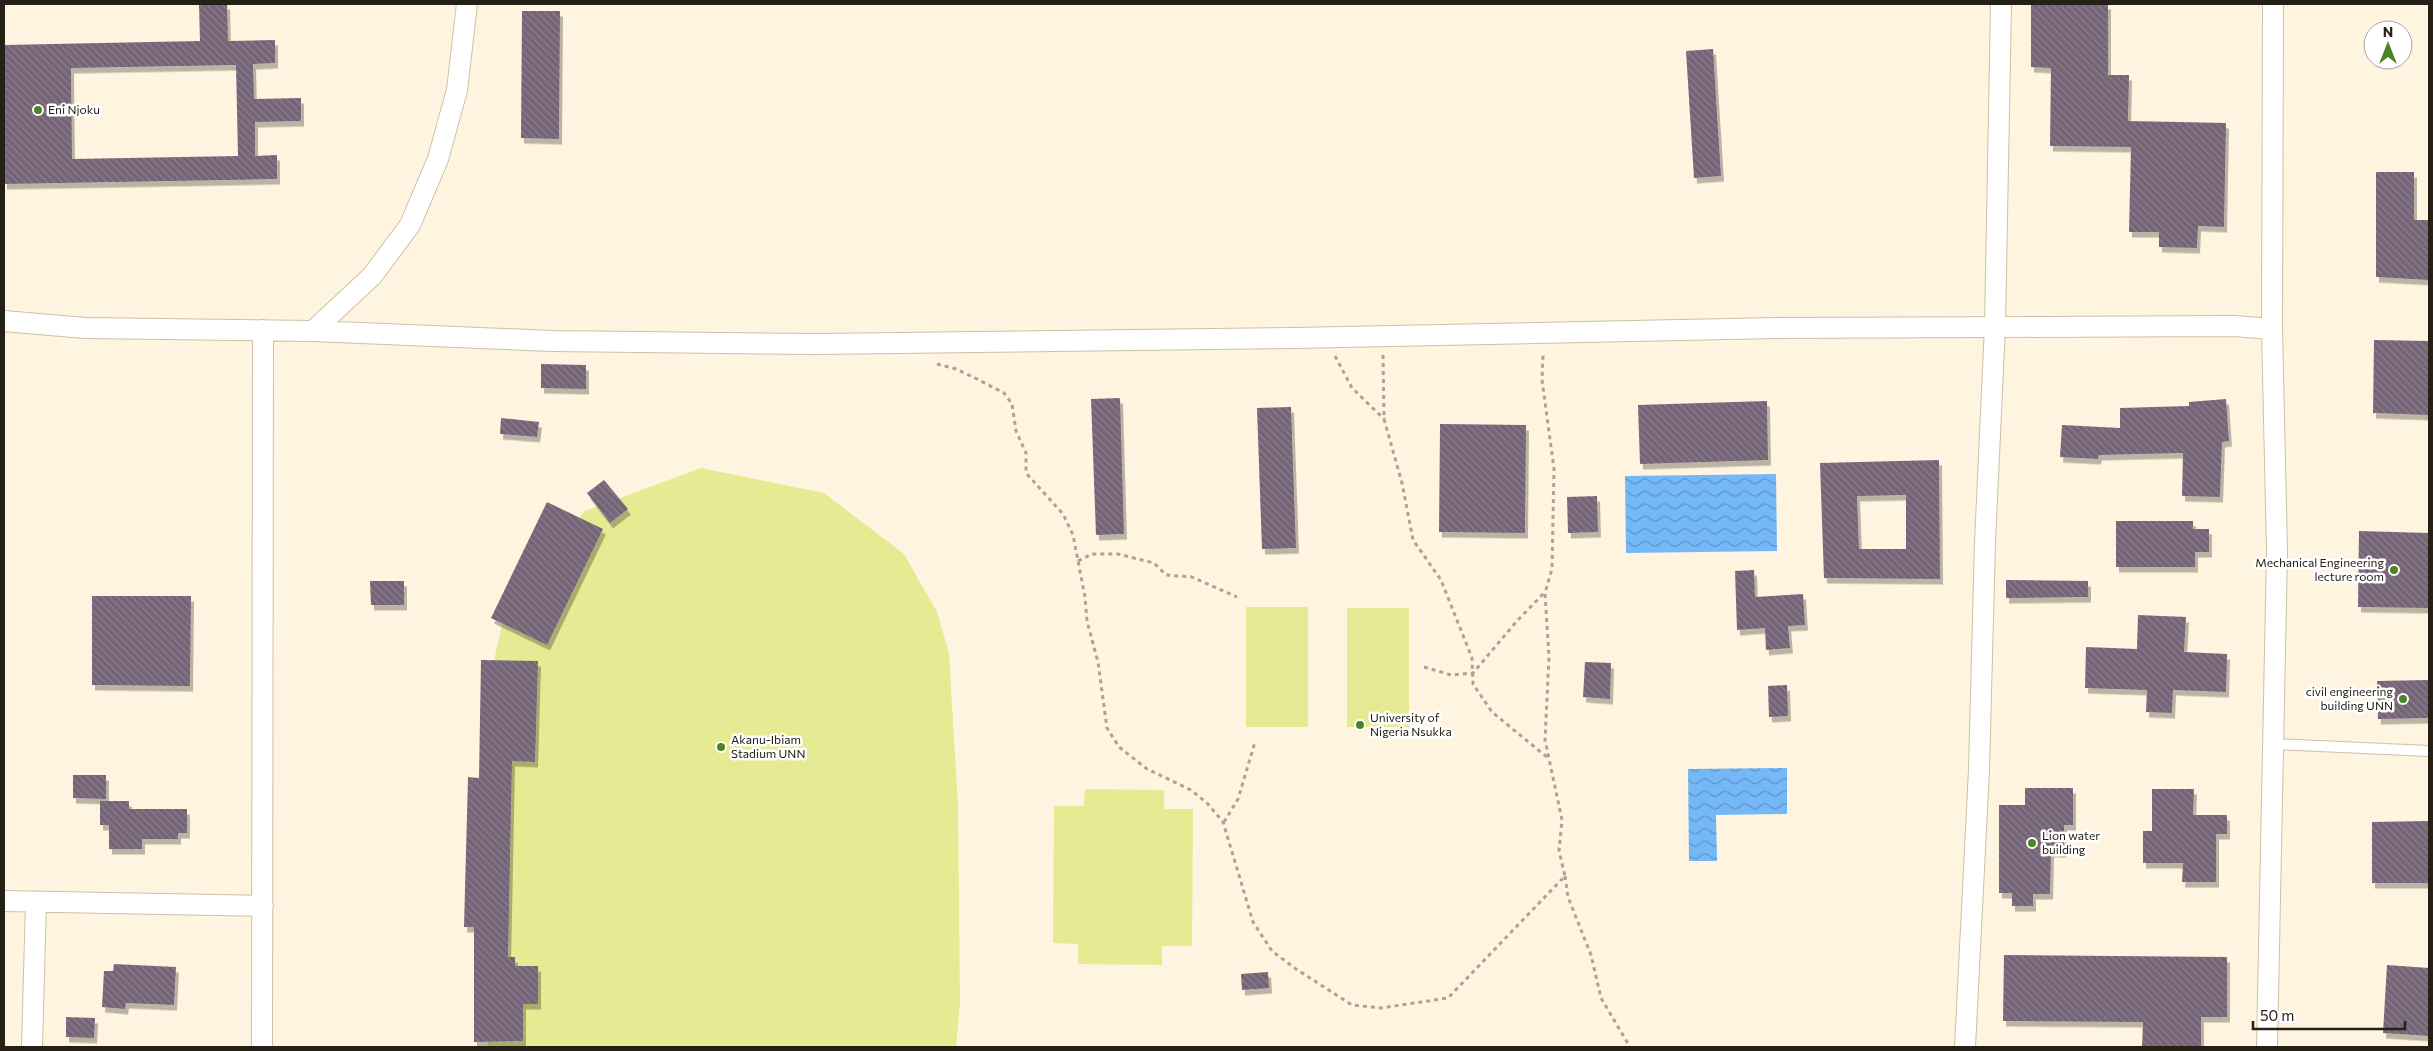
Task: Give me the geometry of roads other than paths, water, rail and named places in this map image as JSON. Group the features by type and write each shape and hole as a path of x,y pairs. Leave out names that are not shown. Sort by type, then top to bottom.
{"street":[{"path":"313,331 372,276 410,225 438,159 457,90 467,4"},
{"path":"1965,1047 1979,770 1985,542 1995,326 2001,4"},
{"path":"2267,1047 2277,551 2272,329 2273,4"},
{"path":"4,321 85,328 313,331 553,341 797,344 1326,338 1768,328 2234,326 2272,329"},
{"path":"262,1047 263,330"},
{"path":"4,901 263,906"},
{"path":"32,1047 36,902"}],"lane":[{"path":"2274,744 2429,752"}],"water":[{"path":"1776,474 1777,551 1626,553 1625,476"},
{"path":"1787,768 1787,814 1716,815 1717,861 1689,861 1688,769"}],"place":[{"name":"Eni Njoku","path":"38,110"},
{"name":"Mechanical Engineering lecture room","path":"2394,570"},
{"name":"civil engineering building UNN","path":"2403,699"},
{"name":"University of Nigeria Nsukka","path":"1360,725"},
{"name":"Akanu-Ibiam Stadium UNN","path":"721,747"},
{"name":"Lion water building","path":"2032,843"}]}
